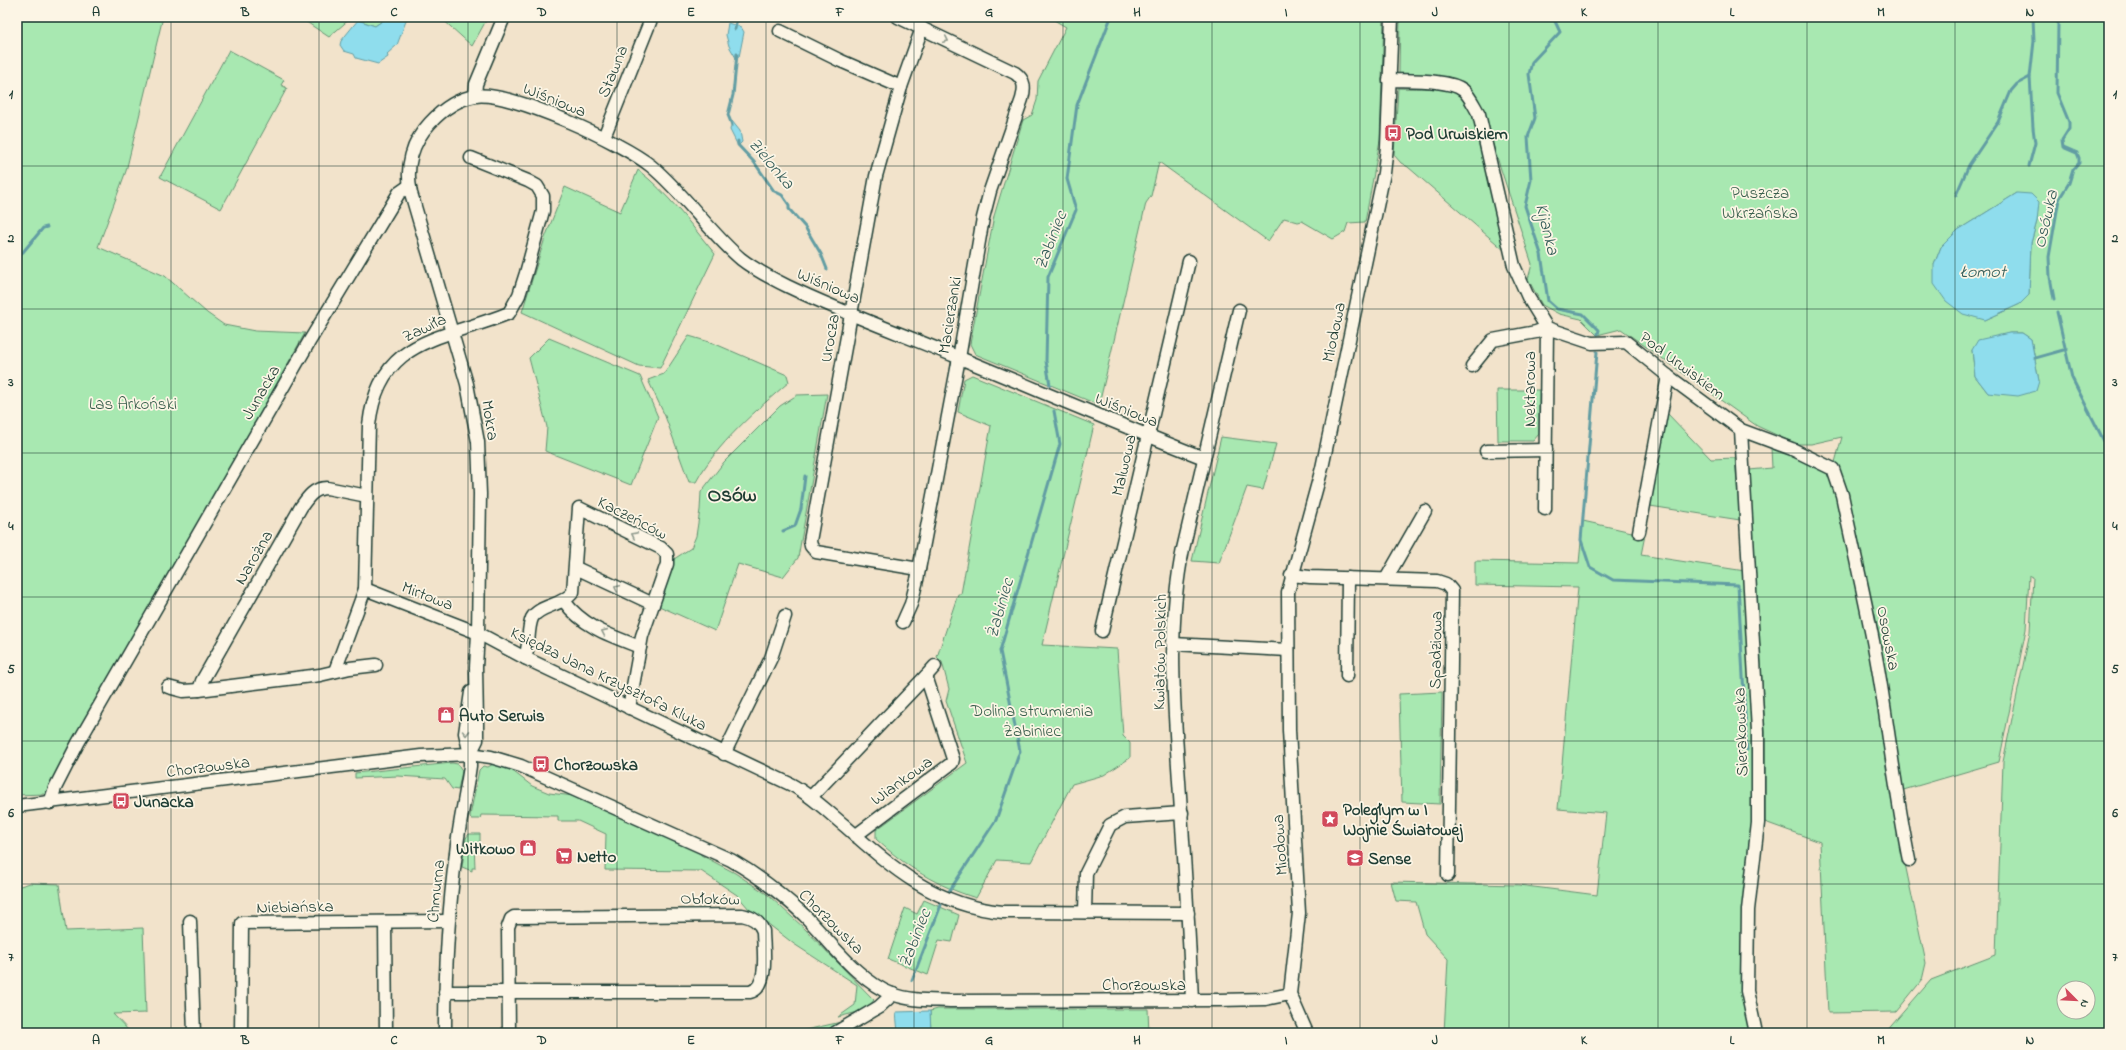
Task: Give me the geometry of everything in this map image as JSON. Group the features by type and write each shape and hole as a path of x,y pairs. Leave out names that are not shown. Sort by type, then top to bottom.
{"street":[{"path":"409,186 410,158 424,130 444,110 460,100 475,96 476,84 504,17"},
{"name":"Stawna","path":"604,137 651,17"},
{"path":"898,17 915,23"},
{"name":"Miodowa","path":"1307,1033 1290,994 1299,913 1289,744 1288,592 1291,575 1322,468 1384,173 1387,152 1392,17"},
{"name":"Macierzanki","path":"903,622 911,604 919,569 987,204 1023,93 1023,81 1015,73 915,23"},
{"name":"Urocza","path":"915,23 901,87 876,176 850,313 810,541 813,550 823,553 919,569"},
{"path":"780,31 841,61 901,87"},
{"path":"1389,80 1450,84 1462,90 1471,100 1479,114 1514,266 1528,297 1547,328 1536,332 1493,340 1472,366"},
{"name":"Wiśniowa","path":"475,96 493,96 508,99 604,137 639,157 661,175 725,244 748,264 790,287 1147,436 1204,458"},
{"name":"Zawiła","path":"335,671 365,589 368,425 372,405 379,387 388,371 405,353 421,343 509,313 522,285 544,202 540,190 533,183 472,158"},
{"name":"Mokra","path":"409,186 470,394 479,455 478,633 476,667 477,734 475,744 470,754"},
{"name":"Junacka","path":"50,803 55,788 78,743 309,342 399,193 409,186"},
{"name":"Malwowa","path":"1102,631 1188,261"},
{"name":"Kwiatów Polskich","path":"1192,1001 1182,813 1174,706 1173,644 1177,581 1239,310"},
{"name":"Pod Urwiskiem","path":"1547,328 1592,343 1626,342 1668,376 1741,430 1792,450"},
{"name":"Nektarowa","path":"1545,509 1547,328"},
{"path":"1639,532 1668,376"},
{"name":"Sierakowska","path":"1741,430 1758,731 1758,823 1748,910 1747,991 1756,1033"},
{"name":"Nektarowa","path":"1486,451 1546,450"},
{"name":"Osowska","path":"1792,450 1833,469 1842,495 1878,667 1896,776 1902,825 1909,860"},
{"name":"Narożna","path":"199,690 202,681 301,507 310,494 322,488 327,488 366,496"},
{"name":"Kaczeńców","path":"576,568 579,508 661,548 667,554 667,564 640,647 630,708"},
{"path":"1386,579 1425,511"},
{"path":"525,658 529,647 533,618 539,612 564,601 573,592 576,568 653,604"},
{"name":"Spadziowa","path":"1291,575 1437,580 1446,584 1452,591 1448,874"},
{"path":"1347,676 1348,578"},
{"name":"Mirtowa","path":"365,589 478,633"},
{"path":"564,601 572,613 584,622 640,647"},
{"path":"724,754 771,658 785,616"},
{"name":"Księdza Jana Krzysztofa Kluka","path":"478,633 525,658 724,754 792,785 811,797 888,865 926,889 960,903 1003,912 1188,913"},
{"path":"1173,644 1288,650"},
{"path":"168,687 183,691 199,690 320,675 376,664"},
{"path":"811,797 935,666"},
{"name":"Wiankowa","path":"855,836 952,763 953,759 926,676"},
{"name":"Chorzowska","path":"17,806 408,757 470,754 491,757 526,768 737,864 780,894 858,970 872,982 893,994 928,1000 1192,1001 1266,999 1290,994"},
{"name":"Chmurna","path":"446,1033 445,992 448,921 455,855 470,754"},
{"path":"1085,912 1086,872 1110,825 1125,817 1182,813"},
{"name":"Obłoków","path":"445,992 509,993 753,992 760,986 764,975 763,931 760,924 755,920 742,915 518,915 511,919 508,927 509,993 509,1033"},
{"path":"190,921 194,1033"},
{"name":"Niebiańska","path":"241,1033 242,923 448,921"},
{"path":"385,922 386,1033"},
{"path":"835,1033 879,1007 893,994"}],"green space":[{"name":"Las Arkoński","path":"17,17 163,17 126,171 98,247 165,276 207,313 224,325 255,331 305,333 46,794 17,795"},
{"path":"299,17 352,17 329,37"},
{"path":"361,17 388,17 375,26 358,20"},
{"path":"440,17 488,17 472,46"},
{"path":"1049,17 1384,17 1380,140 1365,222 1348,223 1345,232 1333,239 1302,221 1298,222 1284,218 1268,241 1159,162 1151,196 1146,203 1099,405 975,354 970,344 994,216 1023,120 1032,115 1037,100 1038,81 1066,27"},
{"name":"Puszcza Wkrzańska","path":"1400,17 2109,17 2109,1033 1885,1033 1931,980 1996,955 2003,762 2030,632 2033,577 2029,575 2026,629 1999,762 1900,791 1834,466 1842,437 1811,444 1796,444 1757,426 1621,329 1597,335 1581,319 1559,314 1542,305 1528,279 1532,264 1492,142 1484,111 1474,95 1399,74","holes":["2017,193 2037,221 2031,243 2029,295 2020,304 1985,320 1934,265 1941,247 1958,230","2010,333 2022,333 2031,339 2039,381 1988,393 1975,376 1972,350 1995,337"]},
{"path":"229,50 284,80 281,85 287,88 221,209 160,177"},
{"path":"1398,88 1430,88 1446,90 1461,97 1466,104 1475,121 1504,250 1408,167 1401,163 1394,155"},
{"path":"638,170 669,199 715,254 660,368 639,366 522,312 545,238 565,187 620,212"},
{"path":"689,336 713,343 787,375 789,382 750,416 726,441 704,468 696,482 689,482 665,416 648,380 664,374"},
{"path":"549,338 640,376 658,417 631,485 545,451 547,427 529,358"},
{"name":"Dolina strumienia Żabiniec","path":"972,375 1094,425 1042,645 1117,649 1123,736 1130,743 1130,758 1104,775 1072,784 1031,862 997,860 976,898 948,888 911,867 876,839 876,830 967,763 946,701 949,689 942,662 937,657 958,594 961,594 991,426 958,412 964,379"},
{"path":"1497,390 1539,390 1539,434 1533,441 1498,441"},
{"path":"827,394 798,558 783,577 738,564 715,631 659,606 674,559 691,548 696,536 701,492 724,462 780,406 797,395"},
{"path":"1667,413 1711,459 1735,458 1740,520 1650,506"},
{"path":"1221,437 1276,444 1263,490 1247,487 1219,563 1192,561"},
{"path":"1771,448 1832,471 1875,667 1904,859 1926,963 1922,980 1896,1012 1828,1013 1820,842 1765,822 1765,730 1749,470 1772,468"},
{"path":"1583,521 1645,535 1641,555 1745,571 1751,715 1752,824 1742,913 1741,991 1750,1033 1444,1033 1448,959 1425,934 1416,902 1396,901 1391,882 1518,885 1597,895 1606,813 1558,809 1578,587 1475,585 1475,561 1579,563"},
{"path":"1442,692 1440,804 1402,802 1399,694"},
{"path":"452,763 458,764 462,771 458,790 452,789 445,779 398,776 355,778 355,773"},
{"path":"495,763 510,769 532,786 549,793 574,796 698,850 701,855 735,873 768,895 804,928 874,1000 866,1010 838,1017 855,1005 857,985 794,944 749,909 737,895 701,871 605,870 606,834 578,821 558,821 558,816 481,815 480,819 471,819 470,816 479,770 483,766 488,767"},
{"path":"469,834 480,834 480,842 474,843 475,868 472,868 472,871 462,867 466,838"},
{"path":"30,883 59,884 66,931 143,928 146,1013 113,1014 131,1033 17,1033 17,887"},
{"path":"924,900 959,915 952,942 939,940 928,975 888,959 905,908 917,914"},
{"path":"938,1009 1148,1009 1149,1033 931,1033 930,1011"},
{"path":"850,1020 828,1033 792,1033"}],"water":[{"path":"388,17 406,17 406,21 397,45 387,54 388,57 378,64 356,58 354,54 344,51 340,45 341,41 358,20 375,26"},
{"path":"728,23 741,27 744,32 739,57 736,58 729,46 726,35"},
{"path":"732,121 740,131 742,142 738,146 730,130"},
{"name":"Łomot","path":"2017,193 2031,194 2039,202 2037,221 2031,243 2029,295 2020,304 1985,320 1963,314 1946,301 1934,284 1934,265 1941,247 1958,230"},
{"path":"2009,333 2022,333 2031,339 2039,381 2036,391 2018,396 1988,393 1975,376 1972,350 1978,340"},
{"path":"930,1011 931,1033 898,1033 896,1012"}],"waterway":[{"name":"Zielonka","path":"735,29 737,17"},
{"name":"Żabiniec","path":"1050,385 1046,361 1048,277 1076,210 1067,179 1077,105 1111,17"},
{"name":"Kijanka","path":"1553,17 1560,32 1532,62 1529,74 1535,118 1528,137 1531,180 1525,206 1541,254 1548,301 1557,309 1583,314 1599,330 1598,334"},
{"path":"1956,195 1969,165 1998,122 2011,91 2017,84 2030,77 2034,41 2033,17"},
{"name":"Osówka","path":"2054,299 2050,277 2049,257 2059,199 2069,183 2073,170 2079,163 2077,153 2063,147 2062,140 2069,129 2069,122 2057,93 2058,23 2061,17"},
{"name":"Zielonka","path":"732,125 728,115 733,95 737,54"},
{"path":"2029,166 2035,143 2030,77"},
{"name":"Zielonka","path":"738,141 738,145 754,162 774,191 782,195 789,205 789,209 805,227 821,254 827,269"},
{"path":"17,256 23,252 43,228 47,227"},
{"name":"Osówka","path":"2057,312 2072,378 2109,451"},
{"path":"2035,358 2067,349"},
{"path":"1597,352 1581,540 1590,567 1613,580 1738,585 1747,750"},
{"name":"Żabiniec","path":"948,893 996,820 1020,751 1000,651 1060,444 1054,411"},
{"path":"783,531 795,526 801,509 805,476"},
{"name":"Żabiniec","path":"912,980 941,905"}],"place":[{"name":"Pod Urwiskiem","path":"1393,133"},
{"name":"Auto Serwis","path":"446,715"},
{"name":"Chorzowska","path":"541,764"},
{"name":"Junacka","path":"121,801"},
{"name":"Poległym w I Wojnie Światowej","path":"1330,819"},
{"name":"Witkowo","path":"528,848"},
{"name":"Netto","path":"564,856"},
{"name":"Sense","path":"1355,858"}],"district":[{"name":"Osów","path":"732,494"}]}
